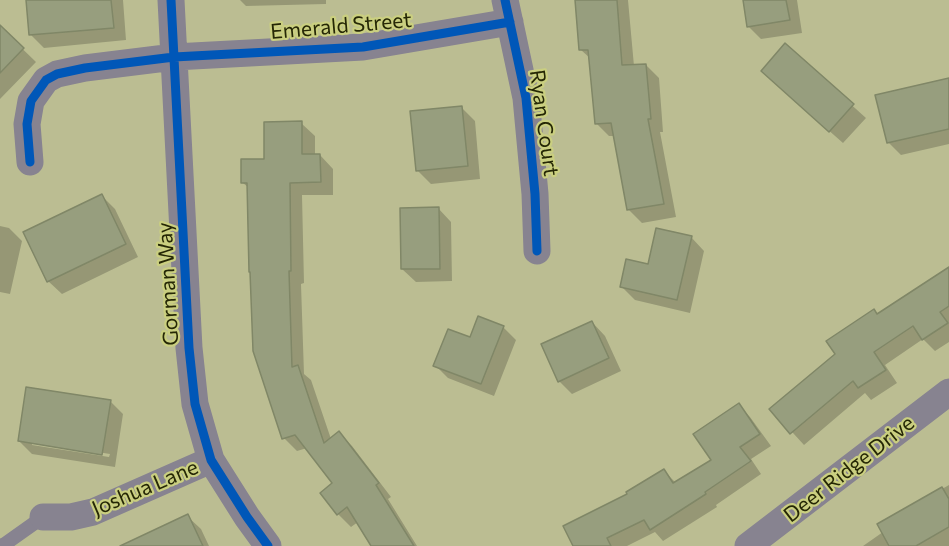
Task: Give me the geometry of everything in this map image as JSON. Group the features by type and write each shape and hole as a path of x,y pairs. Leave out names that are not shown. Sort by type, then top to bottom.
{"street":[{"name":"Gorman Way","path":"171,0 189,348 195,404 211,460 268,546"},
{"name":"Emerald Street","path":"30,162 27,124 31,101 46,80 57,74 85,68 174,57 363,47 507,11"},
{"name":"Ryan Court","path":"507,11 526,98 535,194 537,251"},
{"name":"Deer Ridge Drive","path":"748,546 949,392"},
{"name":"Joshua Lane","path":"43,517 70,517 93,512 211,460"}],"lane":[{"path":"0,546 43,517"}],"building":[{"path":"26,0 111,0 114,28 29,35"},
{"path":"575,0 617,0 622,65 646,64 651,119 648,119 664,204 627,210 611,123 595,124 588,50 579,50"},
{"path":"743,0 786,0 790,20 747,27"},
{"path":"0,25 24,48 0,73"},
{"path":"785,43 854,104 829,132 761,71"},
{"path":"949,78 949,129 887,143 875,95"},
{"path":"462,106 468,166 416,171 410,111"},
{"path":"302,121 302,154 320,154 321,182 290,183 291,271 289,271 292,367 298,365 324,443 339,431 379,483 376,485 414,546 371,546 347,507 337,515 320,493 332,483 295,435 282,439 253,351 247,183 241,183 241,159 264,159 264,122"},
{"path":"102,194 126,244 47,282 23,232"},
{"path":"439,207 440,269 401,269 400,208"},
{"path":"656,228 692,236 677,300 620,287 626,259 648,264"},
{"path":"949,267 949,306 940,312 948,323 922,340 913,326 874,352 886,370 858,388 853,381 790,434 769,409 835,354 826,341 874,309 877,314"},
{"path":"478,316 504,326 481,384 433,366 448,329 470,337"},
{"path":"592,321 609,358 558,382 541,344"},
{"path":"26,387 111,400 102,455 18,441"},
{"path":"739,403 760,434 740,447 751,461 705,492 706,494 650,530 644,520 607,538 611,546 573,546 563,526 627,494 626,492 664,469 673,483 711,460 693,434"},
{"path":"942,487 949,499 949,527 916,546 889,546 877,524"},
{"path":"188,514 203,546 120,546"}],"cycle path":[{"path":"171,0 189,348 195,404 211,460 268,546"},
{"path":"505,0 526,98 535,194 537,251"},
{"path":"30,162 27,124 31,101 46,80 57,74 85,68 174,57 363,47 510,22"}]}
